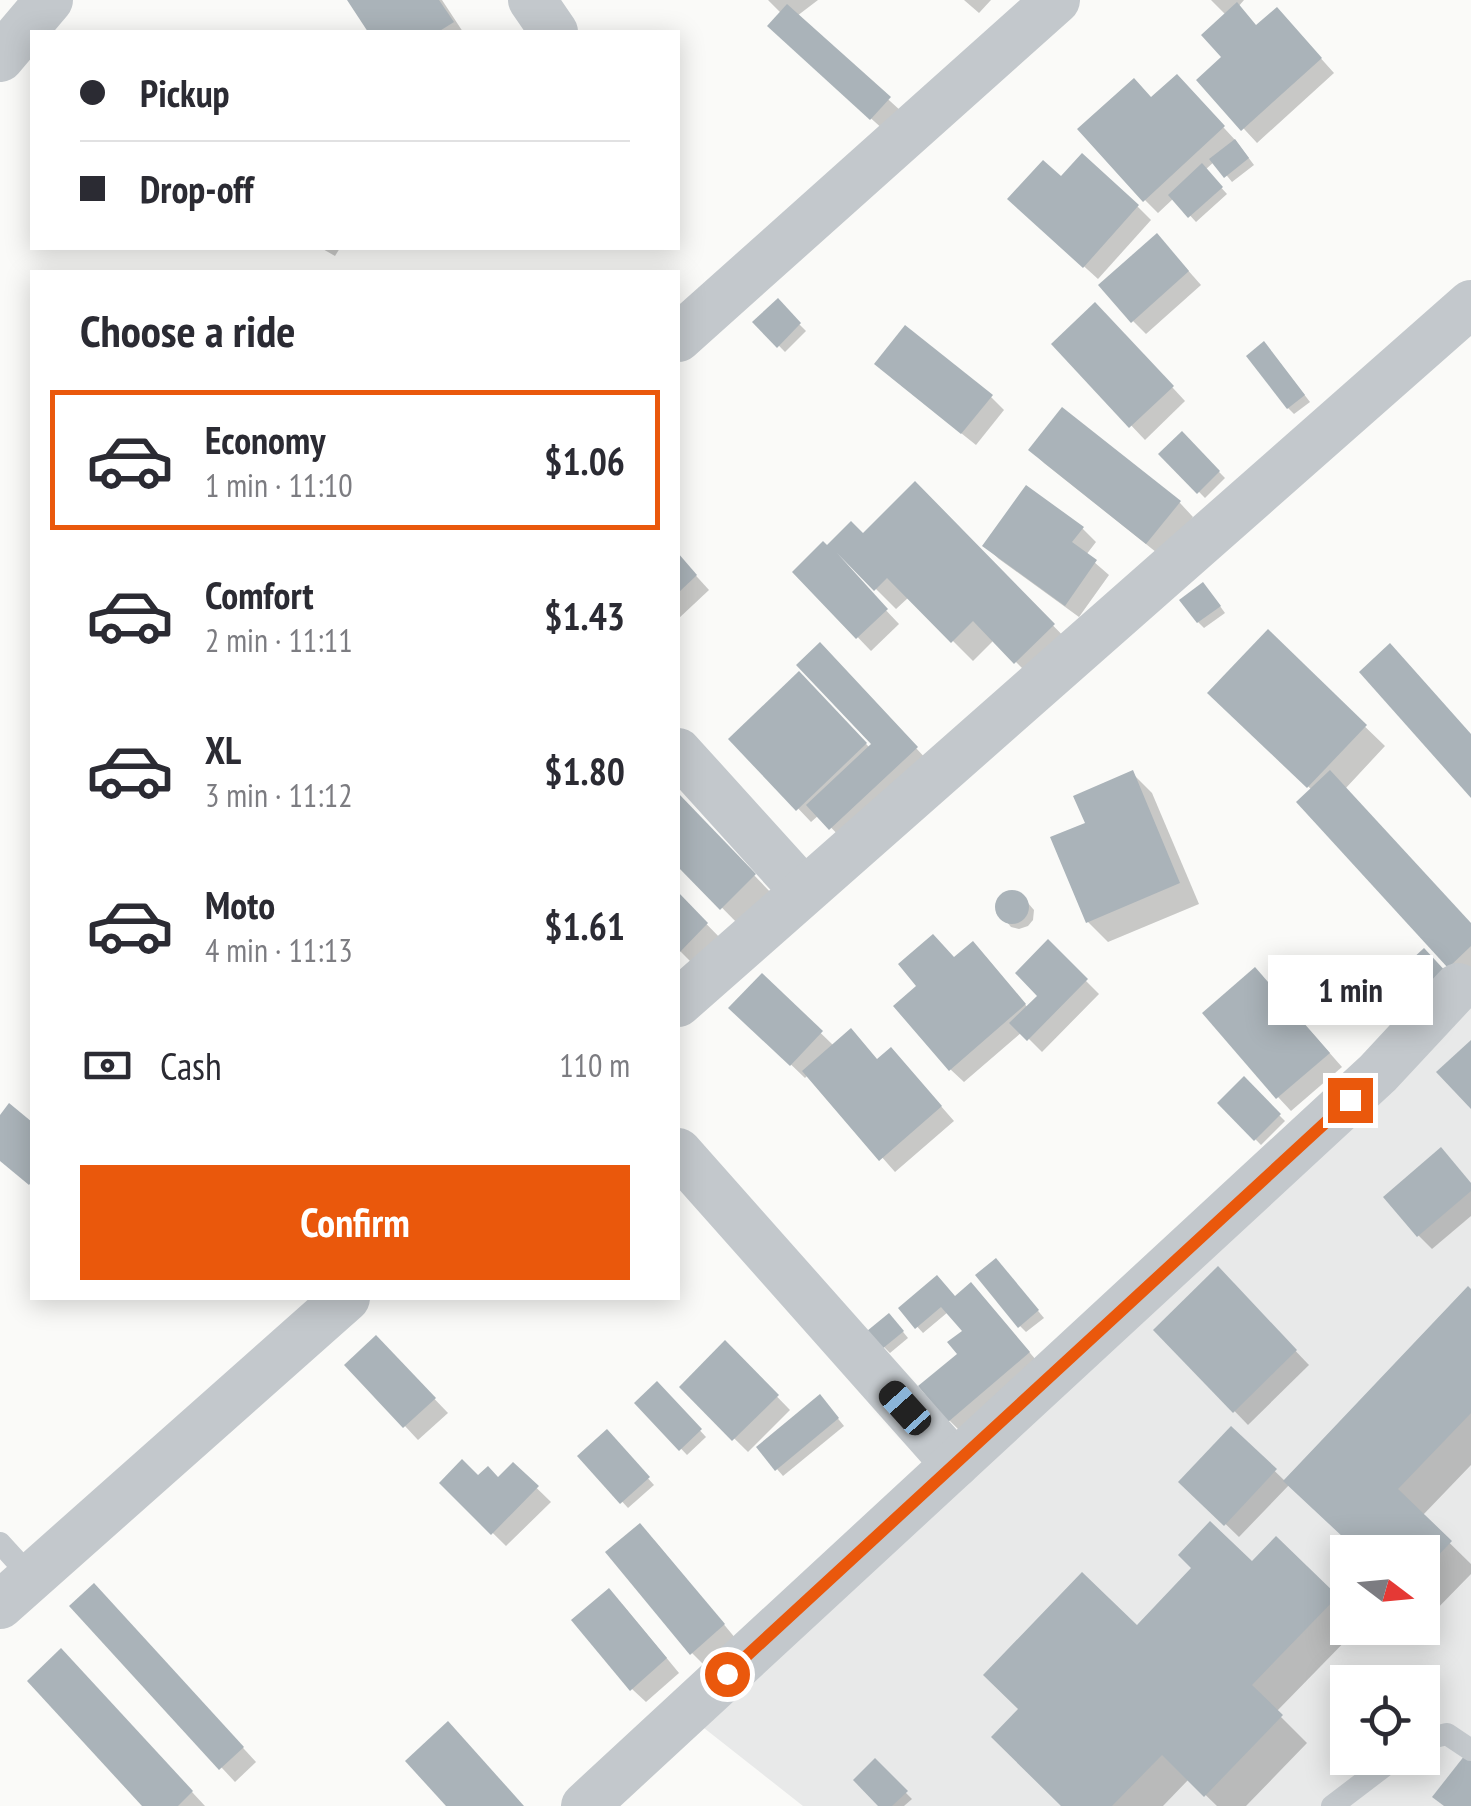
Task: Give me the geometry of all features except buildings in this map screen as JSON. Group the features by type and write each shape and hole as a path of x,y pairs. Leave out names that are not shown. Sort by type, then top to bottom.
{"street":[{"path":"0,58 48,0"},
{"path":"532,0 553,30"},
{"path":"680,336 1056,0"},
{"path":"680,1001 1471,304"},
{"path":"680,754 804,890"},
{"path":"584,1806 1378,1073 1458,987"},
{"path":"680,1154 955,1464"},
{"path":"10,1575 344,1300"}],"lane":[{"path":"1440,1736 1446,1734 1471,1750"},
{"path":"1332,1806 1373,1775"}],"shaded area":[{"path":"1471,997 1471,1806 803,1806 704,1728"}],"route":[{"path":"727,1674 1350,1100"}]}
